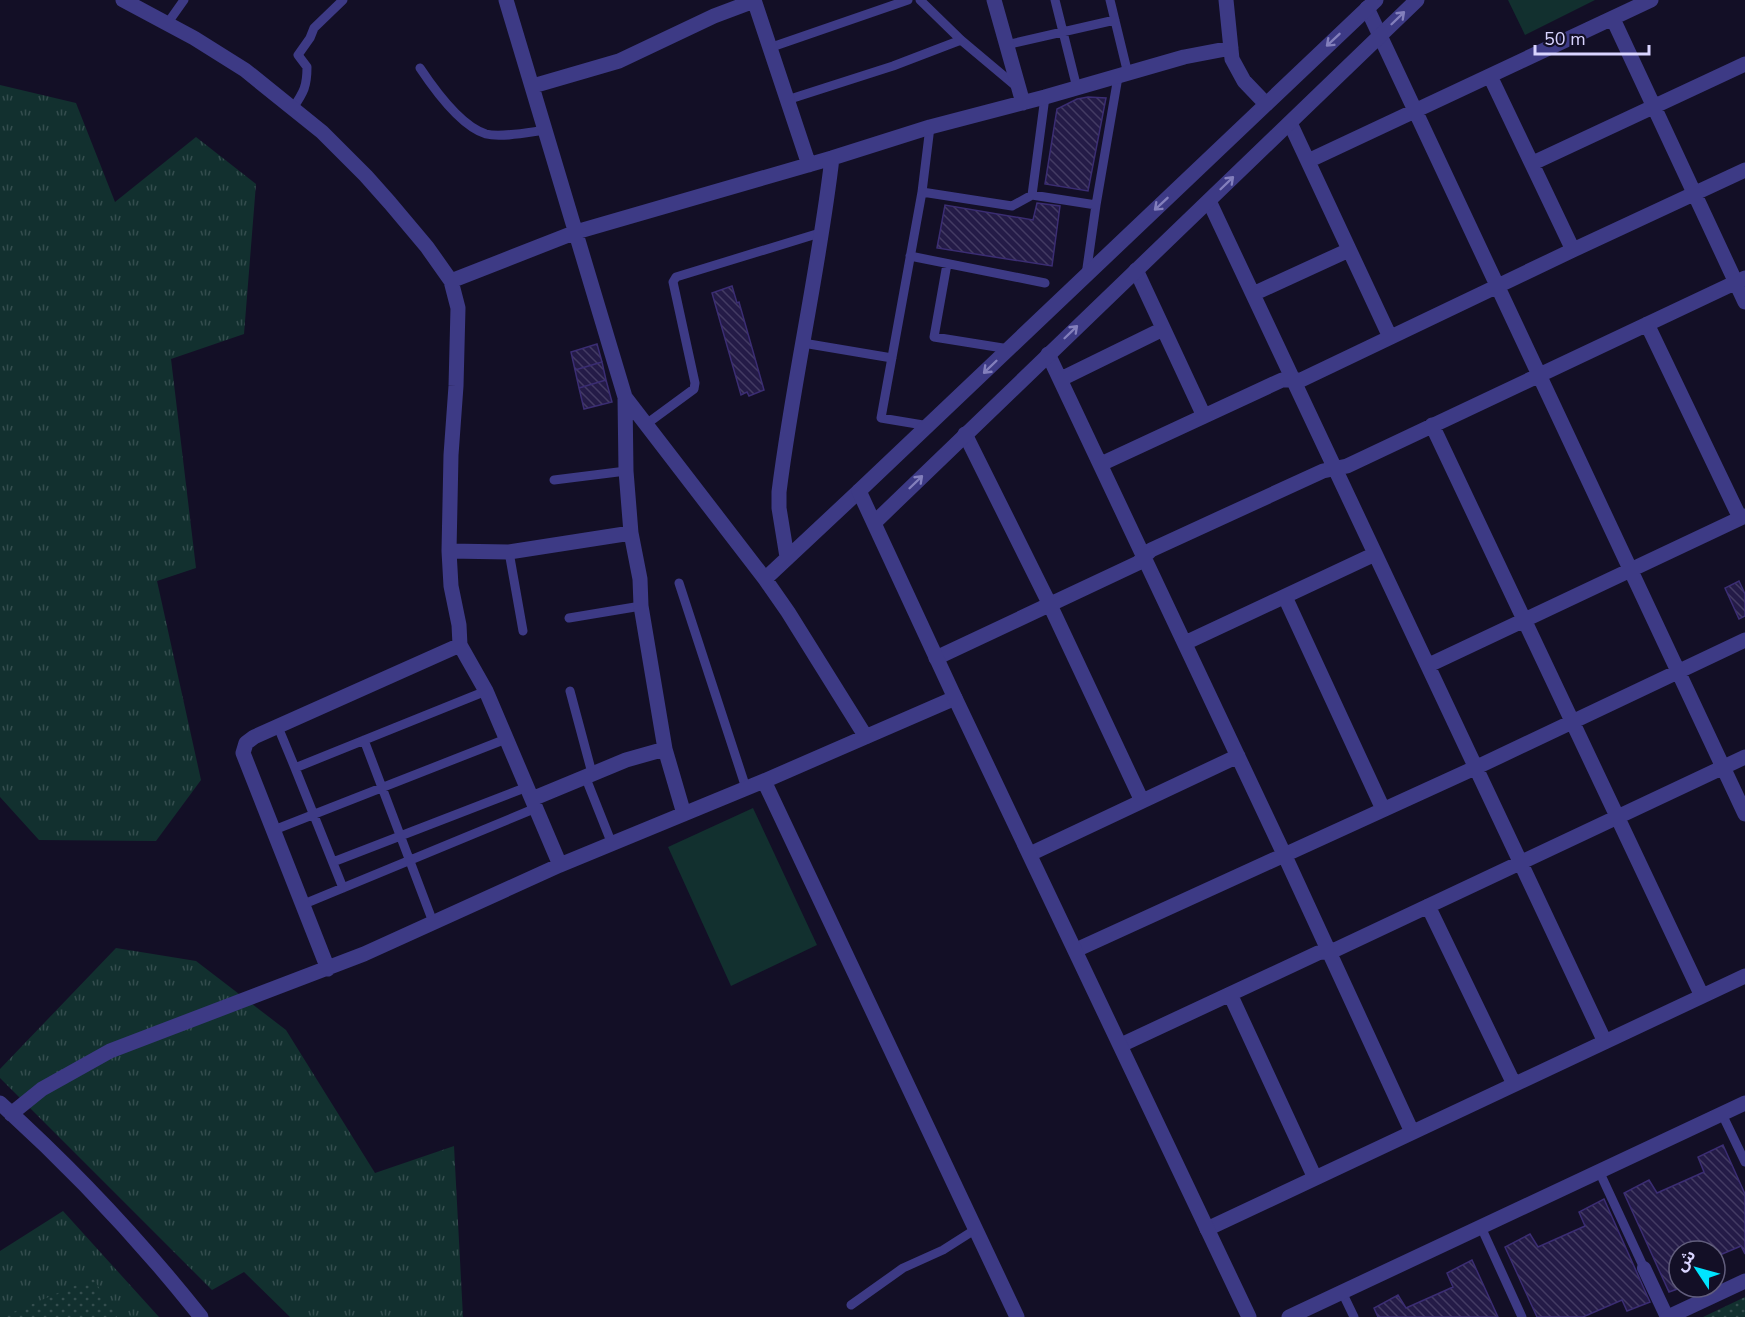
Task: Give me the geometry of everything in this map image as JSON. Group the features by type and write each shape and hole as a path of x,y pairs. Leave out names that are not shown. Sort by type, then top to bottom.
{"street":[{"path":"123,0 194,38 245,70 294,108 366,176 427,248 451,281 458,308 449,551 460,645 486,691 560,865"},
{"path":"507,0 625,397 630,533 640,579 641,606 665,749 684,814"},
{"path":"533,86 619,61 714,16 755,0 808,165"},
{"path":"994,0 1021,96"},
{"path":"1226,0 1232,59 1240,75 1266,104"},
{"path":"874,523 1417,0"},
{"path":"1308,161 1651,0"},
{"path":"765,579 929,426 1371,4 1379,37 1745,814"},
{"path":"1613,19 1694,194 1740,280 1745,302"},
{"path":"451,281 576,232 832,159 1021,96 1045,97 1185,57 1231,48"},
{"path":"1533,164 1745,64"},
{"path":"1490,76 1573,249"},
{"path":"1290,123 1390,337"},
{"path":"787,557 779,508 779,492 802,344 823,232 832,159"},
{"path":"1101,464 1282,380 1301,380 1573,249 1745,170"},
{"path":"1209,201 1605,1042"},
{"path":"1253,294 1349,250"},
{"path":"1136,270 1204,416"},
{"path":"936,658 1138,563 1151,550 1323,471 1347,466 1740,280"},
{"path":"1429,665 1743,517 1647,324"},
{"path":"1061,379 1163,329"},
{"path":"1048,354 1145,556 1412,1132"},
{"path":"625,397 765,579 866,737"},
{"path":"1432,425 1702,996"},
{"path":"965,434 1050,605 1142,801"},
{"path":"859,491 1249,1317"},
{"path":"449,551 509,552 630,533"},
{"path":"1185,643 1375,554"},
{"path":"1285,597 1383,809"},
{"path":"1076,951 1477,767 1745,640"},
{"path":"328,969 243,753 246,742 460,645"},
{"path":"201,1317 126,1227 37,1136 6,1109 110,1051 328,969 560,865 764,781 955,698"},
{"path":"532,798 626,760 665,749"},
{"path":"1030,854 1238,756"},
{"path":"1120,1045 1318,953 1337,949 1521,864 1745,756"},
{"path":"764,781 1017,1317"},
{"path":"1428,906 1514,1084"},
{"path":"1207,1229 1745,976"},
{"path":"1230,994 1315,1178"},
{"path":"1289,1317 1745,1103"},
{"path":"1644,1268 1667,1317 1745,1281"}],"lane":[{"path":"166,24 184,0"},
{"path":"294,108 305,92 307,82 307,67 298,55 314,28 343,0"},
{"path":"769,48 908,0"},
{"path":"920,0 1021,96"},
{"path":"1055,0 1077,88"},
{"path":"1086,274 1096,205 1123,75 1110,0"},
{"path":"1005,45 1115,20"},
{"path":"787,100 892,66 961,40"},
{"path":"420,68 450,108 485,134 501,135 546,130"},
{"path":"1032,195 1045,97"},
{"path":"929,426 881,418 922,192 930,128"},
{"path":"922,192 1012,206 1032,195 1096,205"},
{"path":"645,425 694,389 695,382 673,282 676,277 823,232"},
{"path":"910,256 1045,283"},
{"path":"947,264 934,337 1009,349"},
{"path":"802,344 892,358"},
{"path":"554,480 626,471"},
{"path":"509,552 523,631"},
{"path":"679,583 746,788"},
{"path":"568,618 641,606"},
{"path":"295,768 486,691"},
{"path":"570,691 589,775 612,844"},
{"path":"278,727 343,888"},
{"path":"274,830 506,739"},
{"path":"364,740 433,922"},
{"path":"333,862 400,837 532,798"},
{"path":"304,904 409,861 532,798"},
{"path":"1722,1113 1745,1162"},
{"path":"1599,1171 1644,1268"},
{"path":"1481,1227 1522,1317"},
{"path":"851,1305 903,1268 943,1250 976,1229"},
{"path":"1342,1292 1354,1317"}],"green space":[{"path":"1508,0 1595,0 1525,35"},
{"path":"0,85 76,103 115,202 196,137 256,184 244,334 171,359 196,568 157,581 201,780 156,841 39,840 0,797"},
{"path":"753,808 817,945 731,986 668,847"},
{"path":"116,948 196,961 286,1030 375,1173 454,1146 463,1317 290,1317 244,1272 212,1290 0,1078 0,1069"},
{"path":"63,1211 159,1317 0,1317 0,1251"},
{"path":"93,1278 117,1317 2,1317"},
{"path":"1745,1297 1745,1317 1703,1317"}],"building":[{"path":"1106,98 1088,191 1045,184 1057,109 1077,99"},
{"path":"1037,203 1060,206 1052,266 937,248 945,205 1033,220"},
{"path":"732,286 737,303 739,302 764,390 749,396 747,392 741,395 712,293"},
{"path":"597,344 602,362 575,370 571,352"},
{"path":"602,362 606,380 579,388 575,370"},
{"path":"606,380 612,402 584,409 579,388"},
{"path":"1739,581 1745,594 1745,616 1739,619 1725,588"},
{"path":"1723,1145 1745,1194 1745,1254 1741,1246 1727,1252 1727,1239 1667,1239 1667,1288 1624,1193 1649,1180 1657,1193 1704,1172 1698,1157"},
{"path":"1604,1199 1650,1302 1627,1311 1622,1300 1583,1317 1537,1317 1505,1247 1530,1234 1538,1247 1585,1226 1579,1212"},
{"path":"1472,1260 1498,1317 1378,1317 1374,1308 1398,1295 1406,1308 1453,1287 1447,1273"}]}
